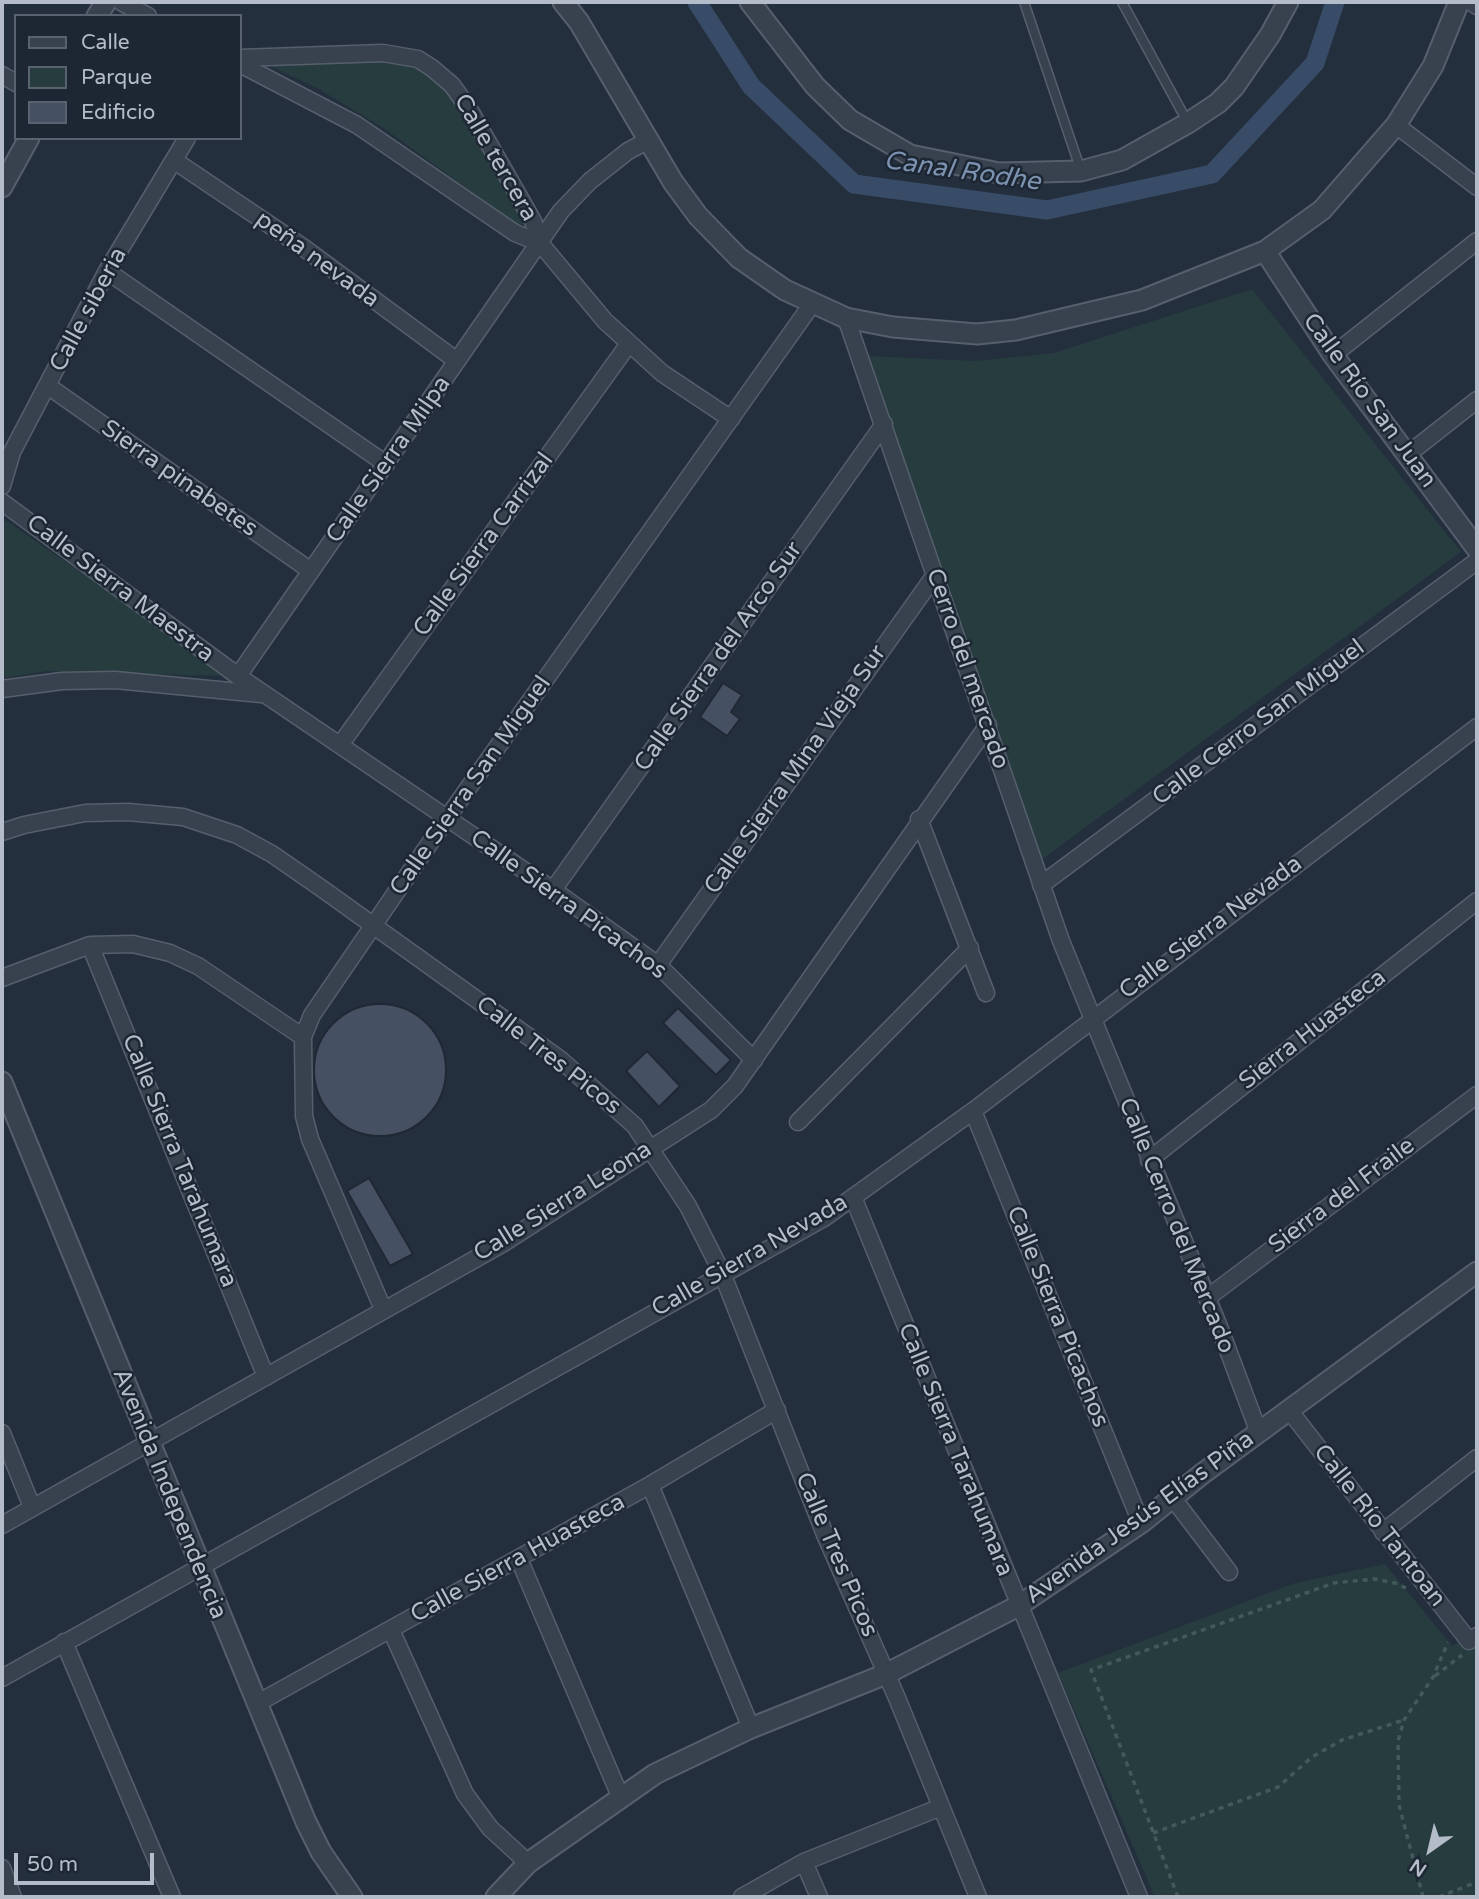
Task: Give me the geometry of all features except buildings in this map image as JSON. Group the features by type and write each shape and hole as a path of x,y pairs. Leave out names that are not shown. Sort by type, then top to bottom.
{"street":[{"path":"121,2 144,14"},
{"path":"563,2 579,22 673,182 719,240 762,276 812,304 846,318 925,331 977,334 1016,330 1142,300 1265,251 1322,210 1396,125 1433,66 1459,2"},
{"path":"750,2 814,86 850,120 880,140 910,155 999,173 1081,171 1122,160 1188,123 1218,103 1234,86 1270,35 1288,2"},
{"path":"1471,2 1477,6"},
{"name":"Calle tercera","path":"242,58 383,52 418,59 452,85 469,109 533,220 540,243"},
{"path":"242,65 357,125 515,233 540,243 628,345 662,373 731,419"},
{"path":"1396,125 1477,187"},
{"path":"2,187 28,140"},
{"name":"Calle siberia","path":"2,486 12,452 107,271 186,140"},
{"name":"Calle Sierra Milpa","path":"238,676 561,211 590,181 628,151 649,140"},
{"name":"peña nevada","path":"175,161 304,248 457,361"},
{"path":"1333,355 1477,241"},
{"name":"Calle Río San Juan","path":"1265,251 1333,355 1477,550"},
{"path":"107,271 386,464"},
{"name":"Calle Sierra San Miguel","path":"383,1309 310,1139 304,1116 303,1037 327,991 447,818 812,304"},
{"name":"Cerro del mercado","path":"846,318 1041,885 1091,1019"},
{"name":"Calle Sierra Carrizal","path":"340,745 628,345"},
{"name":"Sierra pinabetes","path":"48,386 311,571"},
{"path":"1407,454 1477,400"},
{"name":"Calle Sierra del Arco Sur","path":"553,890 884,424"},
{"name":"Calle Sierra Maestra","path":"2,502 238,676"},
{"name":"Calle Cerro San Miguel","path":"1041,885 1477,561"},
{"name":"Calle Sierra Mina Vieja Sur","path":"657,965 935,575"},
{"name":"Calle Sierra Picachos","path":"238,676 553,890 657,965 754,1060"},
{"name":"Calle Sierra Picachos","path":"2,689 62,681 115,680 265,695"},
{"name":"Calle Sierra Leona","path":"2,1525 502,1244 711,1110 735,1086 754,1060 919,819 988,725"},
{"name":"Calle Sierra Nevada","path":"2,1678 824,1218 972,1111 1477,727"},
{"name":"Calle Tres Picos","path":"2,832 85,813 128,812 183,817 237,835 272,854 561,1060 606,1098 652,1147 688,1206 722,1273 827,1537 978,1897"},
{"path":"919,819 986,993"},
{"name":"Sierra Huasteca","path":"1149,1160 1477,901"},
{"path":"2,978 90,945 133,944 170,953 198,967 303,1037"},
{"name":"Calle Sierra Tarahumara","path":"90,945 266,1377"},
{"path":"798,1122 970,948"},
{"name":"Calle Cerro del Mercado","path":"1091,1019 1207,1298 1259,1433"},
{"name":"Avenida Independencia","path":"2,1083 256,1704 321,1852 352,1897"},
{"name":"Sierra del Fraile","path":"1207,1298 1477,1094"},
{"name":"Calle Sierra Picachos","path":"972,1111 1141,1523"},
{"name":"Calle Sierra Tarahumara","path":"853,1197 1139,1897"},
{"name":"Avenida Jesús Elías Piña","path":"496,1897 528,1863 655,1774 751,1728 886,1674 1018,1606 1141,1523 1172,1497 1477,1272"},
{"name":"Calle Sierra Huasteca","path":"256,1704 519,1559 777,1410"},
{"name":"Calle Río Tantoan","path":"1289,1410 1383,1532 1473,1638"},
{"path":"2,1433 33,1507"},
{"path":"1383,1532 1477,1458"},
{"path":"650,1485 751,1728"},
{"path":"1172,1497 1229,1572"},
{"path":"519,1559 620,1796"},
{"path":"391,1630 465,1794 490,1828 528,1863"},
{"path":"64,1642 172,1897"},
{"path":"742,1897 803,1862 941,1807"},
{"path":"803,1862 819,1897"},
{"path":"2,1868 13,1897"}],"lane":[{"path":"1024,2 1081,171"},
{"path":"1122,2 1188,123"}],"path":[{"path":"1178,1897 1091,1670 1334,1583 1374,1579 1395,1583 1412,1592"},
{"path":"1423,1897 1399,1805 1398,1741 1404,1720 1433,1677 1448,1636"},
{"path":"1433,1677 1469,1649 1473,1638"},
{"path":"1153,1833 1278,1787 1312,1758 1342,1740 1404,1720"},
{"path":"1439,1897 1477,1882"}],"green space":[{"path":"268,60 384,60 417,67 447,92 456,104 525,220 523,224 520,227 385,129 319,89 268,65"},
{"path":"1252,289 1461,552 1041,860 868,356 975,361 1054,353"},
{"path":"5,520 222,670 218,676 48,671 2,678 2,533"},
{"path":"1385,1564 1452,1646 1477,1631 1477,1897 1155,1897 1058,1673 1295,1583"}],"waterway":[{"name":"Canal Rodhe","path":"697,2 751,86 854,184 1047,210 1212,174 1315,63 1335,2"}]}
